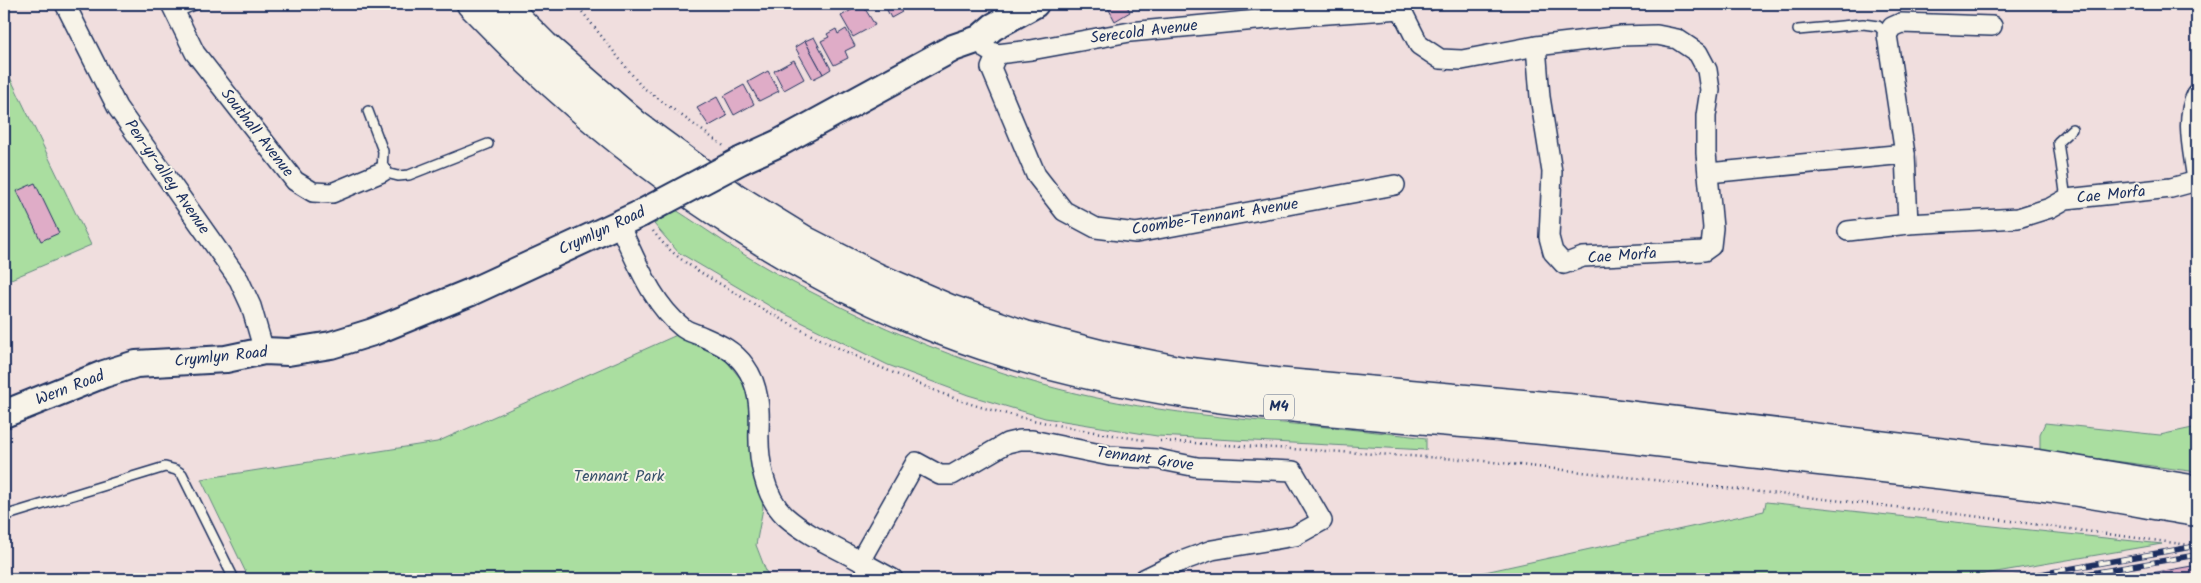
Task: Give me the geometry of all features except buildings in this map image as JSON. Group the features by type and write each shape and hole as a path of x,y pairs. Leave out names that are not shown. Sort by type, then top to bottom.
{"highway":[{"name":"M4","path":"471,4 530,63 620,142 726,218 796,261 867,298 941,330 1019,357 1098,378 1178,393 1272,406 1557,431 1715,449 2051,488 2197,512"},
{"name":"M4","path":"503,4 544,45 635,124 736,198 806,240 876,277 950,309 1025,335 1104,355 1182,371 1275,382 1568,408 2038,464 2197,490"}],"street":[{"name":"Pen-yr-alley Avenue","path":"65,4 117,107 239,280 251,306 264,352"},
{"name":"Crymlyn Road","path":"136,364 226,359 264,352 288,352 331,345 373,332 471,292 630,219 742,160 779,143 954,48 988,47 993,27 1036,4"},
{"name":"Serecold Avenue","path":"988,47 1031,50 1130,32 1302,10 1400,6"},
{"name":"Cae Morfa","path":"1400,6 1419,45 1440,59 1462,60 1536,46 1621,36 1657,35 1677,39 1698,53 1707,70 1710,90 1706,116 1708,173 1713,228 1711,246 1704,251 1583,257 1564,264 1553,252 1548,237 1552,172 1540,97 1536,46"},
{"name":"Southall Avenue","path":"173,8 195,53 295,181 313,192 332,193 382,172"},
{"path":"1908,224 1905,154 1887,35 1892,27 1901,23 1992,26"},
{"name":"Coombe-Tennant Avenue","path":"988,47 991,68 1036,175 1064,211 1096,228 1136,233 1395,185"},
{"path":"2197,94 2193,103 2190,126 2197,181"},
{"path":"1708,173 1905,154"},
{"name":"Cae Morfa","path":"1848,231 1908,224 2018,218 2050,208 2066,200 2171,188 2197,181"},
{"path":"630,219 659,304 684,329 722,344 747,367 757,390 761,473 771,495 784,516 817,538 893,579"},
{"name":"Wern Road","path":"4,414 104,374 136,364"},
{"name":"Tennant Grove","path":"860,561 916,462 940,475 952,475 1007,443 1020,440 1032,440 1110,456 1157,460 1197,467 1293,471 1322,521 1296,536 1212,550 1179,562 1144,579"}],"lane":[{"path":"173,8 197,4"},
{"path":"1798,30 1863,24 1878,26 1887,35"},
{"path":"368,111 383,151 384,163 382,172 398,176 409,175 488,144"},
{"path":"2066,200 2058,142 2072,129"},
{"path":"4,516 165,467 176,470 182,474 234,579"}],"path":[{"path":"576,4 641,86 742,160"}],"green space":[{"path":"4,65 91,245 4,282"},
{"path":"676,210 758,263 847,310 929,346 1013,376 1055,388 1137,406 1219,417 1426,438 1426,450 1157,436 1045,418 968,395 888,365 773,308 678,252 654,224"},
{"name":"Tennant Park","path":"679,334 720,353 740,378 748,396 752,469 761,494 763,508 756,545 769,579 249,579 201,479 437,442"},
{"path":"2045,423 2160,435 2197,427 2197,472 2040,451 2040,434"},
{"path":"1766,502 2162,544 1955,579 1453,579 1764,511"}],"railway":[{"path":"2012,579 2197,546"},
{"path":"2057,579 2196,555"}]}
